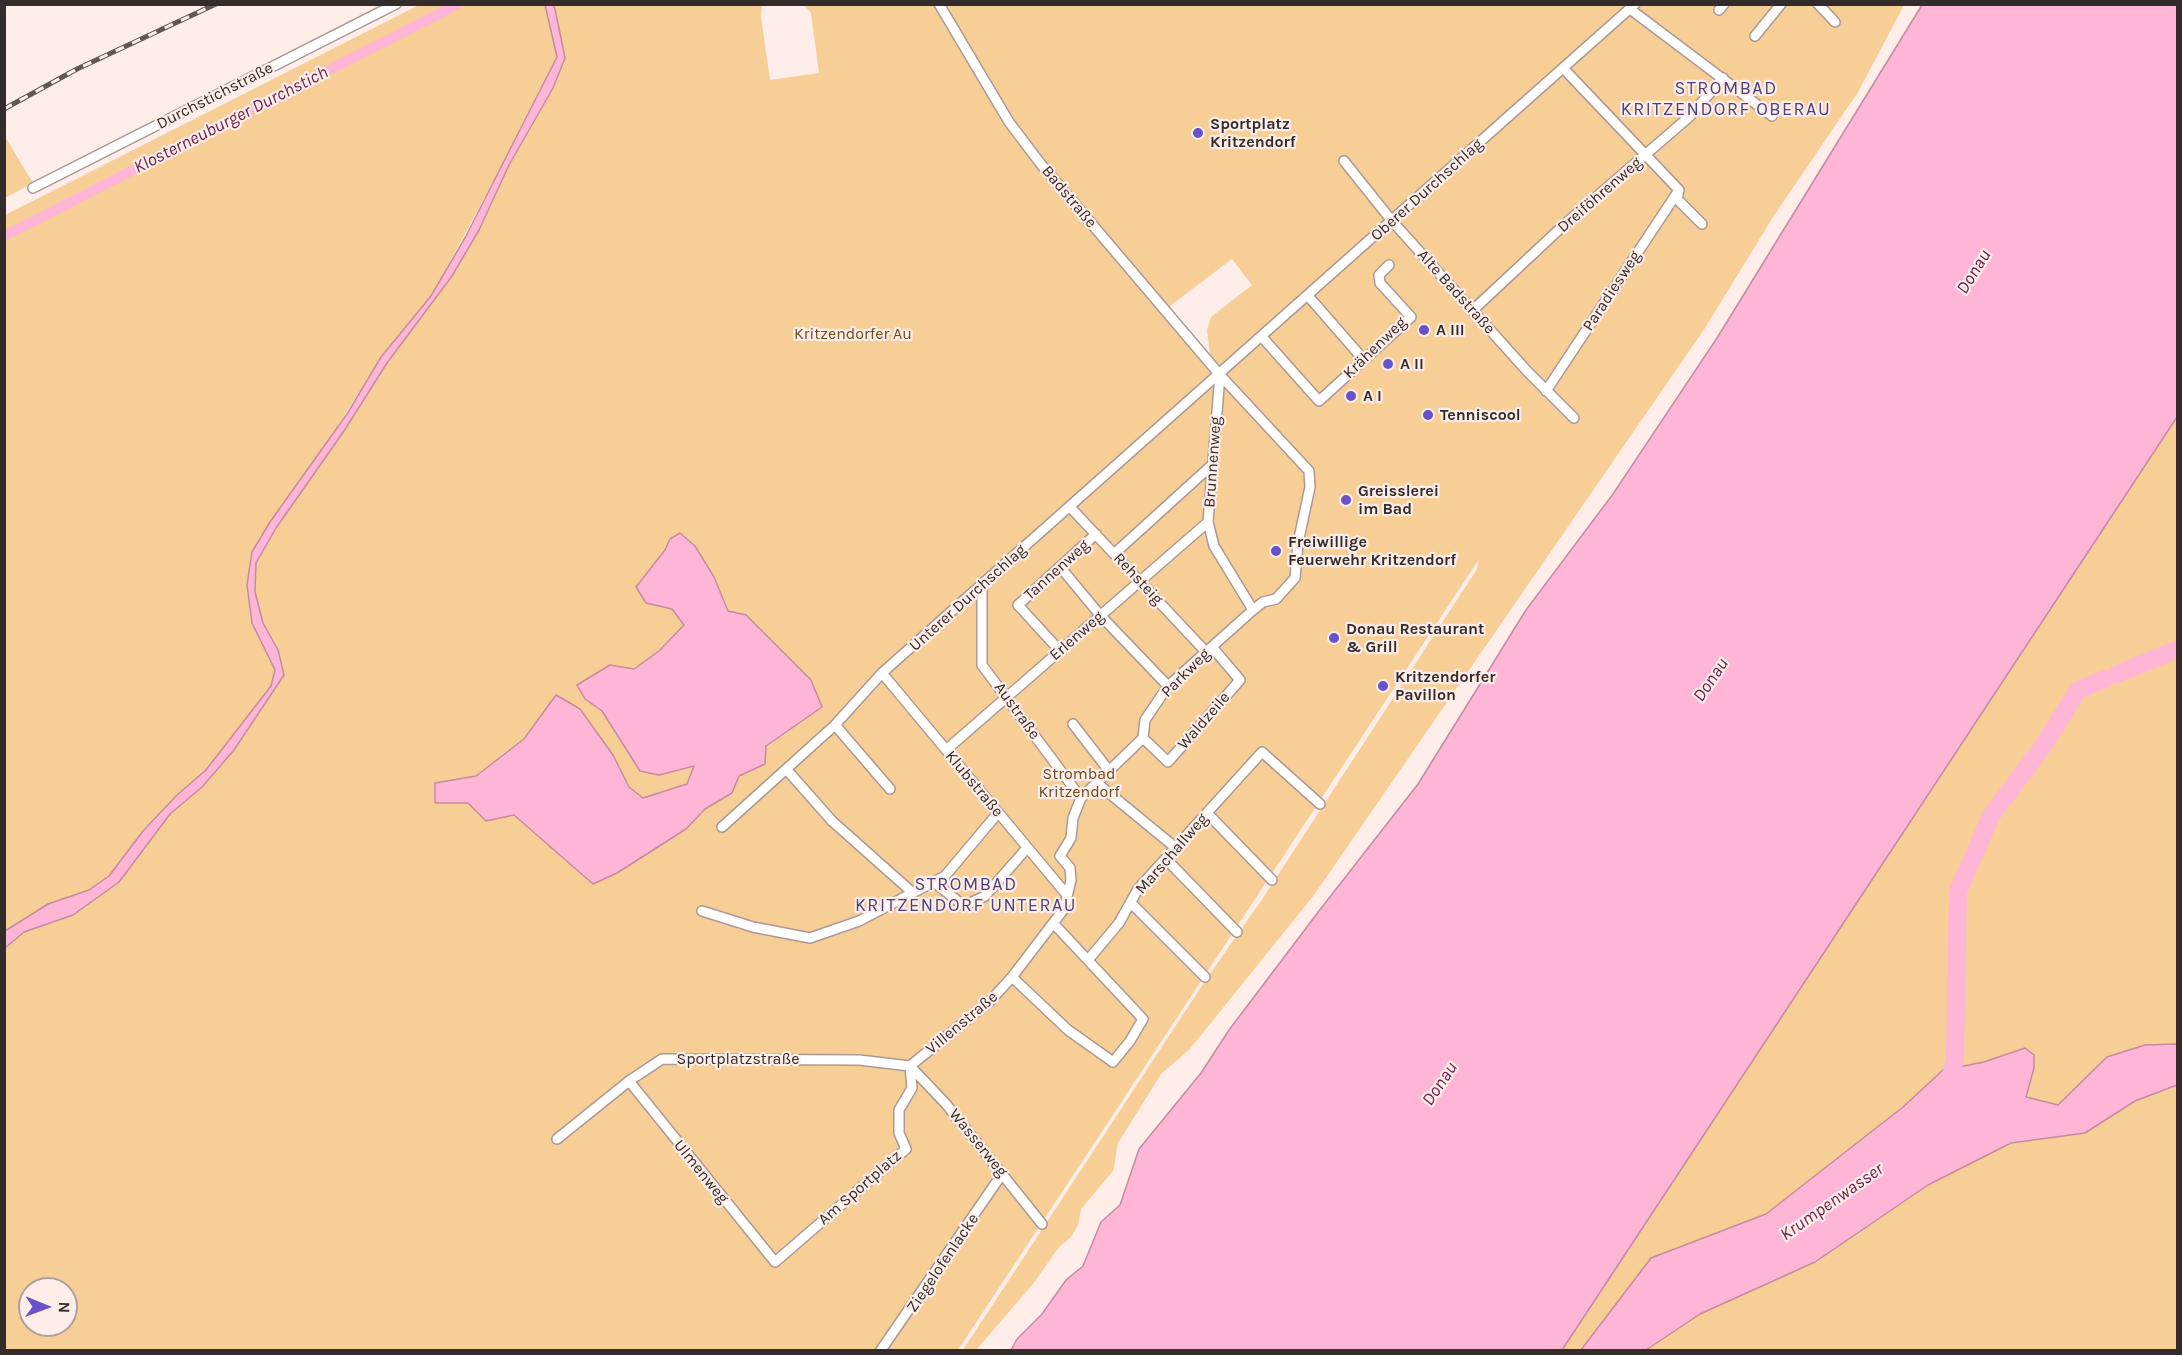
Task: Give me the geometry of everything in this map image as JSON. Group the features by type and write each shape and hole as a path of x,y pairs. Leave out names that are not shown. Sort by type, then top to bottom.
{"street":[{"name":"Durchstichstraße","path":"33,188 396,4"},
{"name":"Badstraße","path":"939,4 1009,122 1220,375 1310,471 1311,488 1298,543 1295,578 1276,599 1263,602 1253,610"},
{"path":"1755,36 1781,4"},
{"path":"1818,4 1835,22"},
{"name":"Oberer Durchschlag","path":"1220,375 1633,7"},
{"path":"1633,7 1772,116"},
{"path":"1563,68 1679,190 1677,199 1702,224"},
{"name":"Dreiföhrenweg","path":"1474,309 1565,224 1689,117 1723,78"},
{"name":"Alte Badstraße","path":"1344,160 1392,221 1474,309 1546,392 1574,418"},
{"name":"Paradiesweg","path":"1546,392 1679,190"},
{"name":"Krähenweg","path":"1262,337 1319,401 1411,317 1380,283 1379,275 1389,265"},
{"path":"1309,297 1364,360"},
{"name":"Brunnenweg","path":"1220,375 1208,522 1214,546 1253,610"},
{"name":"Unterer Durchschlag","path":"722,827 835,725 882,674 1220,375"},
{"path":"1115,553 1213,464"},
{"name":"Rehsteig","path":"1070,507 1139,580 1240,680"},
{"name":"Erlenweg","path":"946,750 1208,522"},
{"name":"Tannenweg","path":"1060,651 1018,605 1096,534"},
{"path":"1061,568 1100,615 1168,686"},
{"name":"Austraße","path":"982,585 982,665 1081,798"},
{"name":"Parkweg","path":"1081,798 1143,738 1145,720 1168,686 1253,610"},
{"name":"Klubstraße","path":"882,674 1067,895"},
{"name":"Waldzeile","path":"1143,738 1168,762 1240,680"},
{"path":"1073,724 1110,772"},
{"path":"835,725 890,789"},
{"name":"Marschallweg","path":"1088,960 1119,923 1132,904 1138,889 1262,752 1320,804"},
{"path":"787,770 832,821 913,893"},
{"path":"1098,784 1176,848"},
{"path":"1012,977 1068,1030 1113,1062 1143,1022 1143,1018 1054,924 1064,909 1071,880 1070,868 1060,855 1071,838 1073,818 1081,798"},
{"path":"702,911 753,927 810,938 859,921 945,876 998,813"},
{"path":"1208,813 1272,880"},
{"path":"934,883 964,906 986,897 1027,848"},
{"path":"1166,859 1237,932"},
{"path":"1132,904 1205,977"},
{"name":"Villenstraße","path":"910,1066 990,1001 1054,924"},
{"name":"Sportplatzstraße","path":"557,1139 629,1081 662,1059 859,1060 910,1066"},
{"name":"Wasserweg","path":"910,1066 946,1104 1042,1224"},
{"name":"Am Sportplatz","path":"775,1262 906,1149 899,1133 899,1110 912,1088 910,1066"},
{"name":"Ulmenweg","path":"629,1081 775,1262"},
{"name":"Ziegelofenlacke","path":"881,1350 1002,1174"}],"green space":[{"path":"419,5 545,5 557,57 547,83 431,296 381,357 310,470 270,522 247,585 252,623 275,670 271,686 206,770 177,795 143,831 109,876 89,890 48,904 5,931 5,215"},
{"path":"553,5 762,5 761,17 770,80 819,73 811,13 804,5 1904,5 1858,92 1773,217 1705,328 1314,895 1189,1050 1161,1074 1118,1143 1113,1171 1081,1209 1078,1225 1071,1237 1059,1247 1033,1284 976,1350 963,1350 1207,978 1263,898 1477,569 1479,559 958,1350 5,1350 5,948 24,932 73,915 119,882 170,814 202,787 234,750 284,675 278,650 263,623 255,592 256,563 276,528 344,431 387,363 452,276 479,230 509,165 553,88 565,58","holes":["1232,259 1252,285 1211,317 1207,330 1210,354 1224,375 883,676 835,728 788,773 723,830 719,827 833,723 880,672 1214,374 1162,312","680,533 695,546 714,577 728,611 746,615 811,680 821,707 766,746 765,764 739,776 732,793 705,809 686,829 617,873 593,884 514,815 486,821 468,803 435,803 436,783 476,777 524,739 556,696 580,709 613,755 629,787 643,799 687,785 694,766 659,775 640,771 602,711 585,699 578,685 610,665 634,669 659,651 684,625 672,609 646,603 636,587 665,550 670,539"]},
{"path":"4,135 33,183 5,198 4,198"},
{"path":"2177,417 2177,1044 2145,1045 2107,1057 2058,1105 2026,1097 2034,1068 1984,1062 1943,1070 1903,1107 1766,1214 1651,1258 1581,1350 1562,1350"},
{"path":"2177,1085 2177,1350 1646,1350 1700,1314 1815,1262 1928,1185 2011,1143 2085,1133 2135,1101"}],"water":[{"path":"545,5 553,5 555,9 565,58 553,88 509,165 479,230 452,276 387,363 344,431 276,528 256,563 255,592 263,623 278,650 284,675 234,750 202,787 170,814 119,882 73,915 24,932 5,948 5,931 48,904 89,890 109,876 143,831 177,795 206,770 271,686 275,670 252,623 247,585 252,552 270,522 347,414 381,357 431,296 466,236 557,57"},
{"name":"Donau","path":"1922,5 2177,5 2177,417 1562,1350 1011,1350 1017,1339 1042,1314 1066,1280 1083,1266 1101,1222 1120,1205 1139,1149 1201,1073 1229,1030 1418,784 1526,610 1613,494 1717,338"},
{"path":"680,533 695,546 714,577 728,611 746,615 811,680 822,707 766,746 765,764 739,776 732,793 705,809 686,829 617,873 593,884 514,815 486,821 468,803 435,803 435,783 476,776 524,739 556,695 580,709 613,755 629,787 643,798 687,784 694,766 659,775 640,771 602,711 585,699 577,685 610,665 634,669 659,651 684,625 672,609 646,603 636,587 665,550 670,539"},
{"name":"Krumpenwasser","path":"2177,1044 2177,1085 2135,1101 2085,1133 2011,1143 1928,1185 1815,1262 1700,1314 1646,1350 1581,1350 1651,1258 1766,1214 1903,1107 1943,1070 1984,1062 2025,1048 2034,1055 2034,1068 2026,1097 2058,1105 2107,1057 2145,1045"}],"waterway":[{"name":"Klosterneuburger Durchstich","path":"4,236 458,4"},
{"path":"2117,674 2178,649"},
{"path":"1947,1092 1955,1059 1958,891 1991,816 2045,743 2078,690 2105,679"}],"railway":[{"path":"4,109 77,69 216,4"}],"place":[{"name":"Sportplatz Kritzendorf","path":"1198,133"},
{"name":"A III","path":"1424,330"},
{"name":"A II","path":"1388,364"},
{"name":"A I","path":"1351,396"},
{"name":"Tenniscool","path":"1428,415"},
{"name":"Greisslerei im Bad","path":"1346,500"},
{"name":"Freiwillige Feuerwehr Kritzendorf","path":"1276,551"},
{"name":"Donau Restaurant & Grill","path":"1334,638"},
{"name":"Kritzendorfer Pavillon","path":"1383,686"}],"district":[{"name":"STROMBAD KRITZENDORF OBERAU","path":"1726,100"},
{"name":"STROMBAD KRITZENDORF UNTERAU","path":"966,895"}],"park label":[{"name":"Kritzendorfer Au","path":"853,334"},
{"name":"Strombad Kritzendorf","path":"1079,783"}]}
